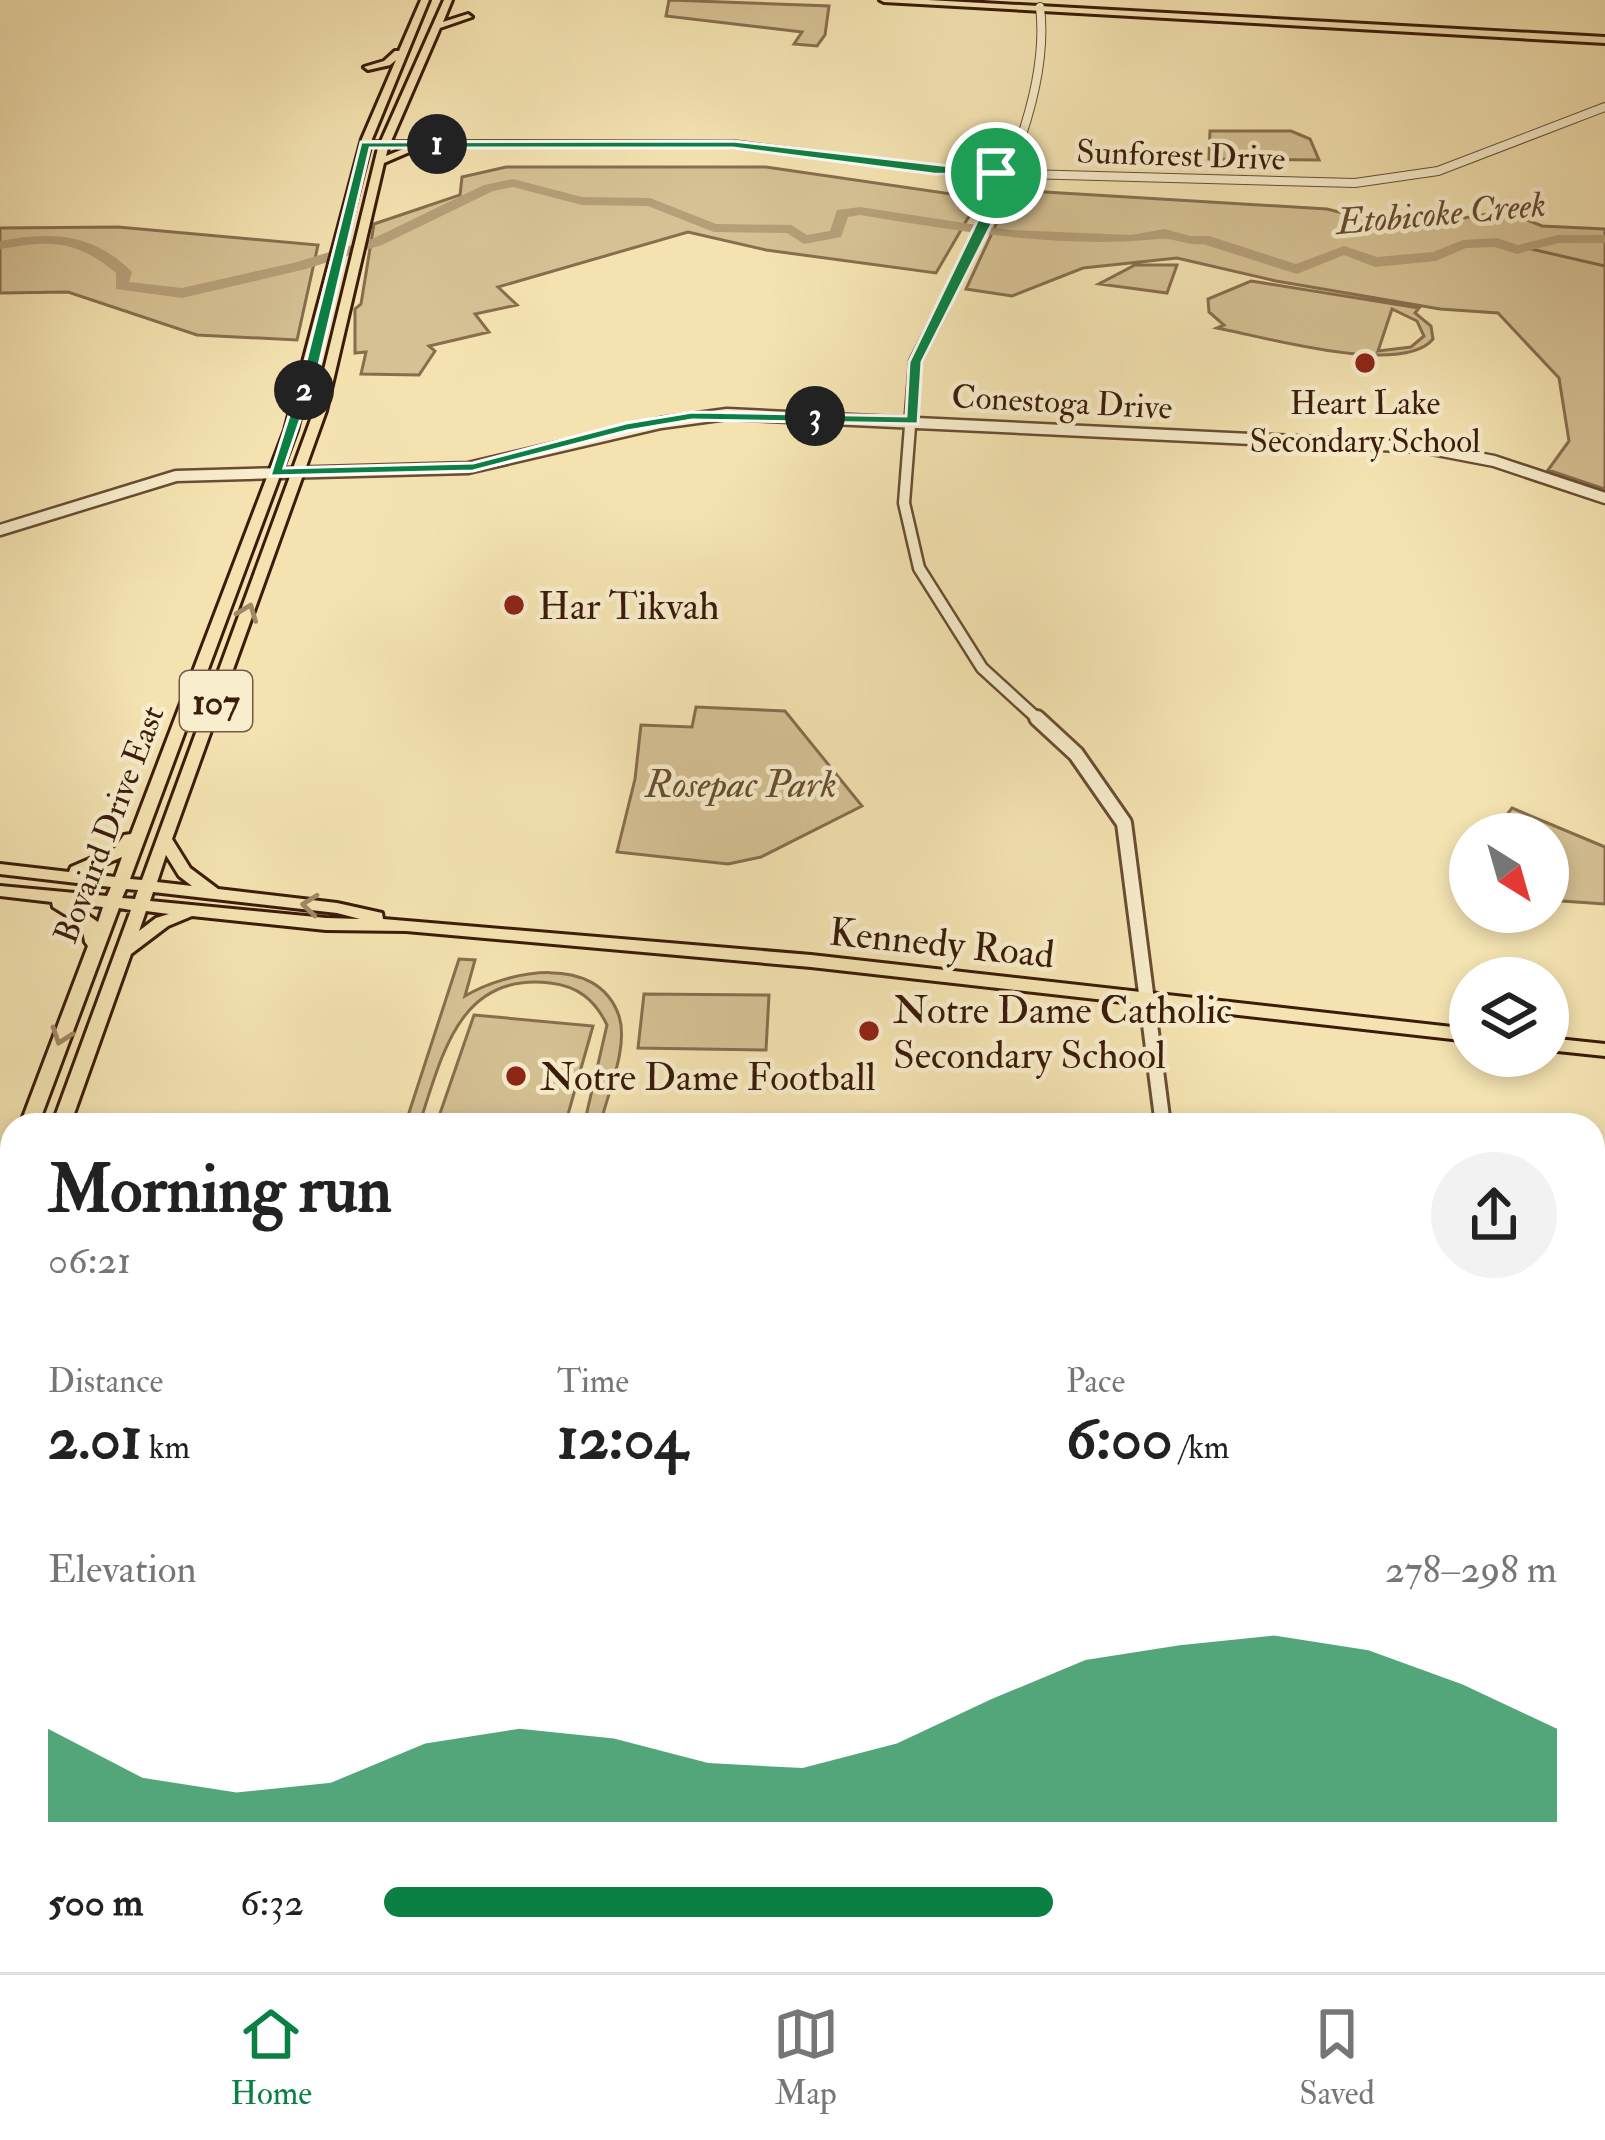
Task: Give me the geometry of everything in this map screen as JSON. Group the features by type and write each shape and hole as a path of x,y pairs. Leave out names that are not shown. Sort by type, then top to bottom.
{"main road":[{"name":"Bovaird Drive East","path":"33,1113 275,473 312,365 365,144 399,52 425,0"},
{"path":"884,0 1605,40"},
{"name":"Bovaird Drive East","path":"66,1113 299,473 336,359 358,245 385,144 450,1"},
{"path":"436,26 468,17"},
{"path":"387,81 387,71 368,67 387,63 399,52"},
{"path":"392,128 423,144"},
{"path":"379,162 395,151 423,144"},
{"path":"57,874 120,852 138,827"},
{"path":"166,840 184,872 213,894"},
{"path":"0,869 337,908 406,925"},
{"path":"0,891 326,925 406,925"},
{"path":"29,894 83,915 94,928 92,948"},
{"path":"123,952 162,922 198,911"},
{"name":"Kennedy Road","path":"406,925 1149,998 1449,1033"},
{"path":"1569,1046 1605,1050"}],"street":[{"path":"1040,9 1045,48 1006,173 977,244 915,362 904,503 919,568 982,668 1086,765 1124,823 1162,1113"},
{"name":"Sunforest Drive","path":"365,144 733,144 933,170 1385,182 1438,171 1605,107"},
{"name":"Conestoga Drive","path":"0,530 161,478 473,467 626,427 692,416 913,421 1421,447 1494,461 1605,498"}],"green space":[{"path":"669,0 829,6 825,35 817,46 794,44 802,32 666,16"},
{"path":"1210,131 1291,131 1310,139 1319,160 1209,159"},
{"path":"506,167 766,167 986,199 968,218 936,273 766,250 688,232 498,287 517,305 475,314 489,332 429,346 435,351 419,375 361,374 366,352 355,353 355,309 361,304 374,224 460,195 462,177"},
{"path":"1012,190 1327,209 1359,217 1397,216 1421,225 1506,211 1542,226 1605,229 1605,489 1548,470 1569,441 1559,378 1498,313 1440,309 1276,281 1177,258 1083,268 1012,296 966,289"},
{"path":"118,227 318,245 297,340 197,335 68,292 0,293 0,228"},
{"path":"1135,265 1177,265 1167,293 1099,284"},
{"path":"1251,281 1419,308 1415,313 1431,326 1433,339 1417,350 1393,355 1331,351 1217,328 1224,325 1209,312 1208,299","holes":["1392,309 1417,321 1424,336 1411,347 1378,351"]},
{"name":"Rosepac Park","path":"696,707 785,711 862,806 761,857 728,864 617,852 635,779 641,725 692,727"},
{"path":"1569,832 1605,847 1605,904 1569,901"},
{"path":"459,959 475,960 465,996 526,974 572,975 592,982 608,996 619,1016 621,1042 604,1113 587,1113 607,1025 597,1008 569,987 519,983 494,991 474,1005 446,1047 423,1113 409,1113"},
{"path":"644,994 769,995 766,1050 638,1048"},
{"name":"Notre Dame Football","path":"474,1015 593,1026 568,1113 440,1113"}],"waterway":[{"name":"Etobicoke Creek","path":"0,245 67,239 94,249 124,272 121,286 182,293 301,266 377,242 489,188 513,183 582,201 650,202 714,228 791,229 804,240 836,234 842,213 860,211 1010,234 1131,239 1165,233 1189,241 1204,239 1297,269 1344,250 1375,262 1436,256 1463,244 1497,242 1517,250 1558,239 1605,239"},
{"path":"1531,249 1605,266"}],"place":[{"name":"Heart Lake Secondary School","path":"1365,363"},
{"name":"Har Tikvah","path":"514,605"},
{"name":"Notre Dame Catholic Secondary School","path":"869,1031"},
{"name":"Notre Dame Football","path":"516,1076"}],"route":[{"path":"365,144 733,144 933,170 996,173 1006,173 997,202 915,362 913,421 692,416 626,427 473,467 412,473 275,473 312,365 365,144"}]}
